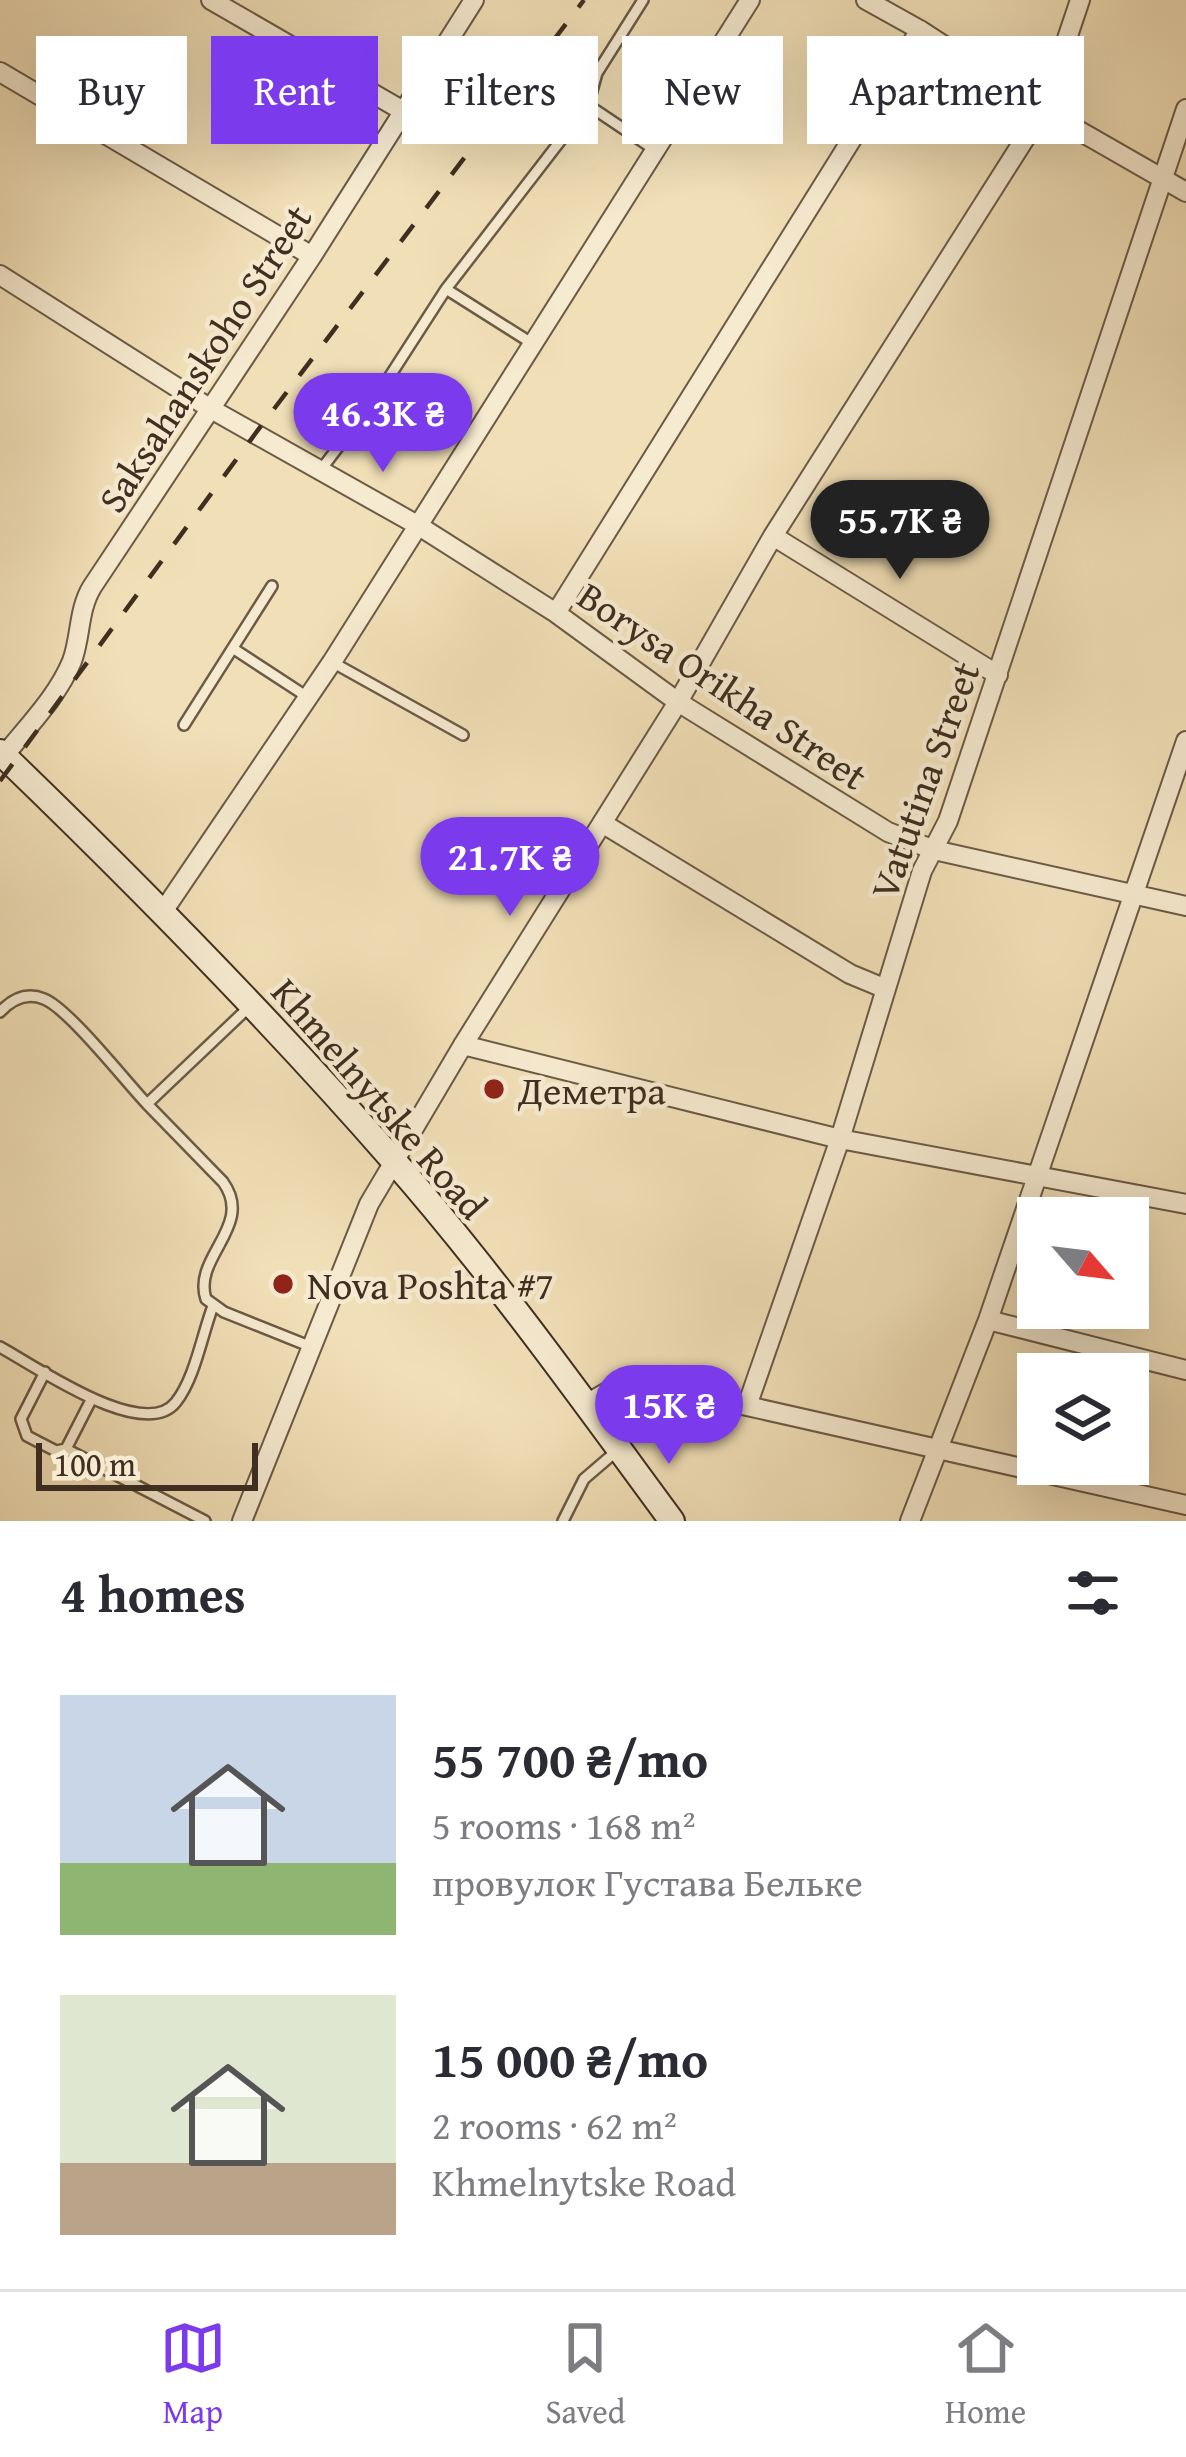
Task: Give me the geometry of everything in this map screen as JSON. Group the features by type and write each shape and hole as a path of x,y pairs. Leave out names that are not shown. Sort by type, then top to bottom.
{"street":[{"path":"211,0 402,110"},
{"name":"Saksahanskoho Street","path":"452,36 474,0"},
{"path":"162,913 309,698 750,0"},
{"path":"866,0 929,36"},
{"path":"1068,36 1080,0"},
{"path":"556,613 920,30"},
{"path":"0,72 312,256"},
{"name":"Vatutina Street","path":"747,1406 840,1139 922,871 934,850 998,674 1186,109"},
{"name":"Saksahanskoho Street","path":"2,754 54,693 74,658 85,599 402,117"},
{"path":"1084,133 1186,191"},
{"path":"242,1521 369,1204 678,702 773,536 1021,144"},
{"path":"0,275 211,409"},
{"name":"Borysa Orikha Street","path":"211,409 419,526 556,613 678,702 888,832 934,850 1186,906"},
{"path":"773,536 998,674"},
{"path":"910,1521 988,1321 1186,741"},
{"name":"Khmelnytske Road","path":"2,754 252,1004 395,1162 672,1521"},
{"path":"602,823 850,974 886,989"},
{"path":"463,1045 840,1139 1182,1203 1186,1181"},
{"path":"988,1321 1186,1370"},
{"path":"586,1404 616,1387 638,1385 1186,1505"}],"lane":[{"path":"598,71 643,0"},
{"path":"598,112 658,152"},
{"path":"320,471 379,393 446,289 558,144"},
{"path":"446,289 535,345"},
{"path":"184,725 272,586"},
{"path":"234,649 309,698"},
{"path":"332,662 463,736"},
{"path":"0,1012 27,996 53,1004 224,1182 232,1196 233,1219 203,1285 204,1295 213,1306 309,1346"},
{"path":"147,1104 252,1004"},
{"path":"0,1347 92,1398 142,1416 170,1408 182,1392 213,1306"},
{"path":"45,1372 23,1414 27,1436 56,1451 67,1449 205,1521"},
{"path":"67,1449 92,1398"},
{"path":"563,1521 584,1479 619,1449"}],"railway":[{"path":"0,781 584,0"}],"place":[{"name":"Деметра","path":"494,1089"},
{"name":"Nova Poshta #7","path":"283,1284"}]}
